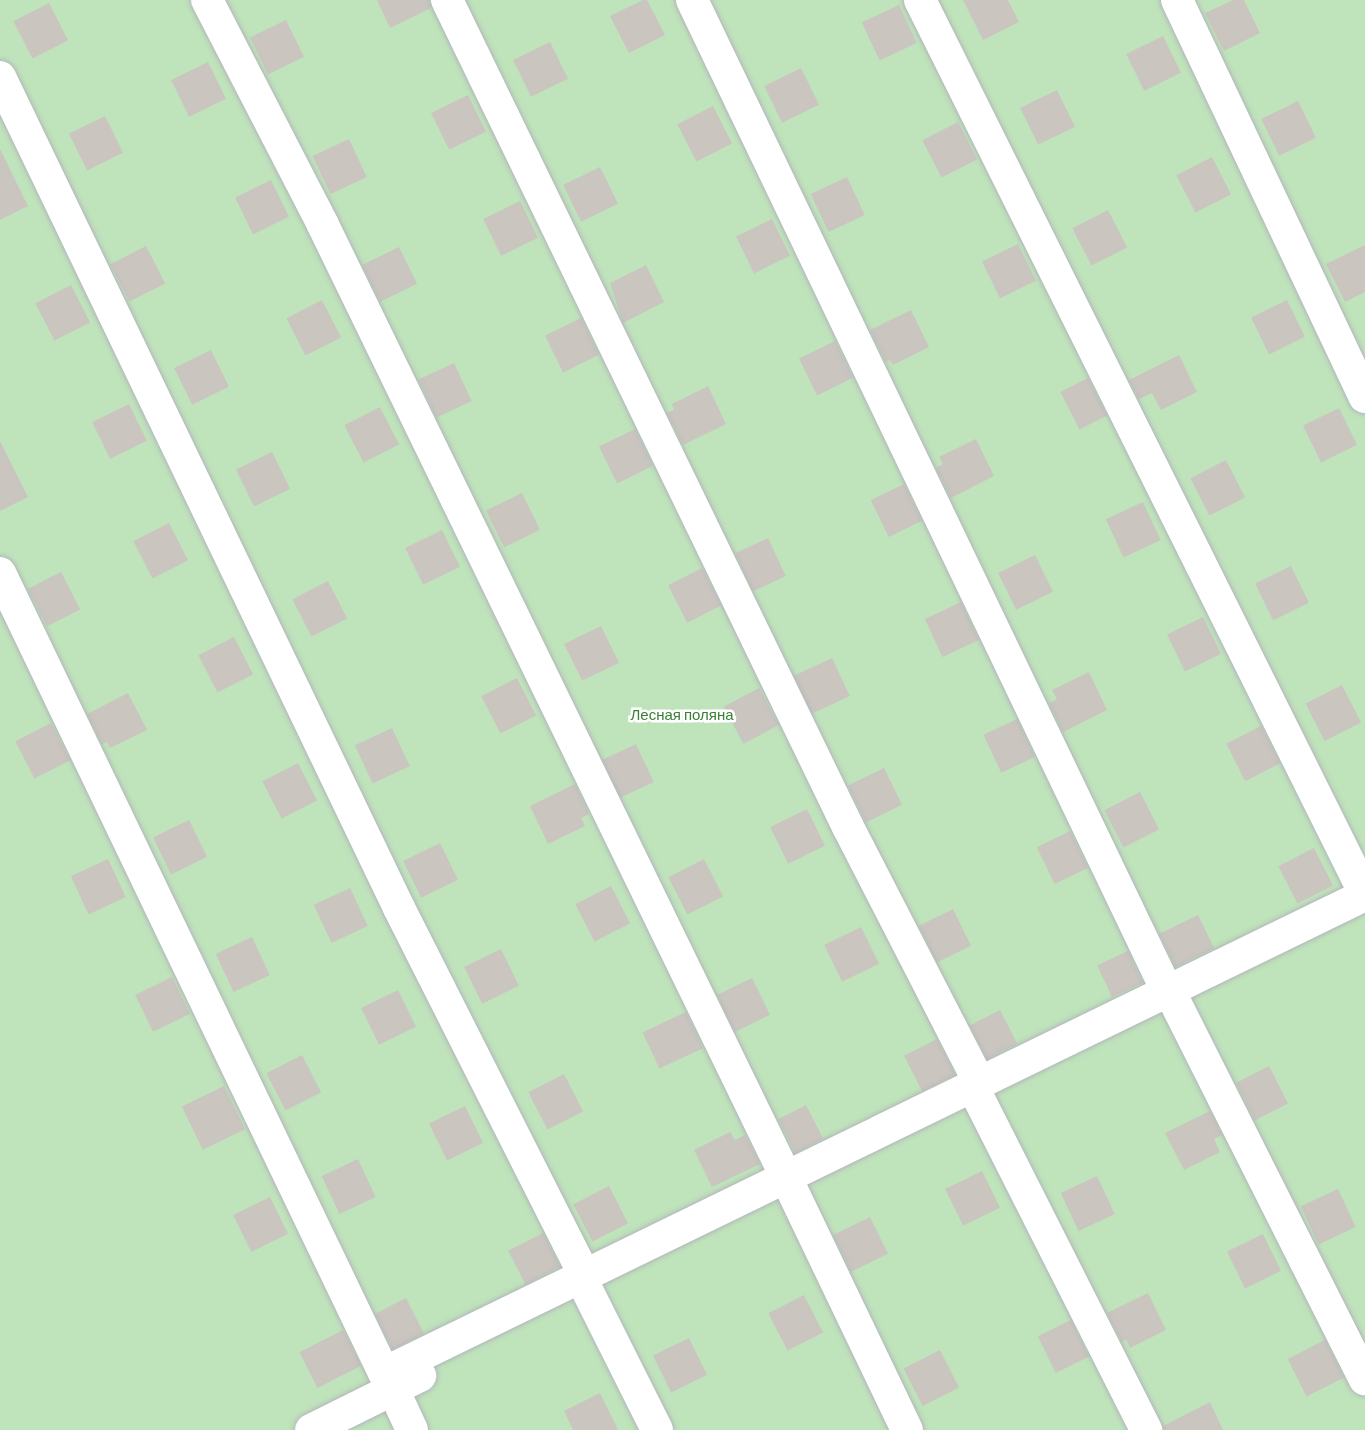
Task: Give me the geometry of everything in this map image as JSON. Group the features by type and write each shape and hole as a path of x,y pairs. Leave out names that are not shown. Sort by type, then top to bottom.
{"street":[{"path":"207,0 322,223 907,1430"},
{"path":"447,0 838,806 1146,1430"},
{"path":"692,0 1171,997 1365,1379"},
{"path":"0,573 384,1373 586,1283 1171,997 1365,894 920,0"},
{"path":"1177,0 1365,398"},
{"path":"0,78 399,908 657,1430"},
{"path":"1171,997 1365,916"},
{"path":"311,1430 393,1389 586,1283"},
{"path":"393,1389 412,1430"}],"green space":[{"name":"Лесная поляна","path":"0,0 1365,0 1365,1430 0,1430"}],"building":[{"path":"377,0 429,0 431,8 390,28"},
{"path":"647,0 665,35 629,53 610,16"},
{"path":"963,0 1008,0 1019,22 983,40"},
{"path":"1233,0 1244,0 1260,33 1224,51 1205,13"},
{"path":"49,3 68,40 32,59 13,21"},
{"path":"899,5 917,43 880,60 862,22"},
{"path":"286,20 304,57 268,74 250,38"},
{"path":"1163,36 1181,73 1144,91 1126,54"},
{"path":"550,42 568,79 531,97 513,60"},
{"path":"208,62 226,99 189,117 171,80"},
{"path":"801,68 819,105 782,123 764,86"},
{"path":"1057,90 1075,127 1038,145 1020,108"},
{"path":"468,95 486,132 449,150 431,113"},
{"path":"1298,101 1316,138 1279,156 1261,119"},
{"path":"713,106 732,143 696,162 677,124"},
{"path":"105,116 123,153 87,170 69,134"},
{"path":"958,122 977,159 941,178 922,140"},
{"path":"349,139 367,177 330,194 313,156"},
{"path":"0,149 28,206 0,220"},
{"path":"1212,157 1231,194 1195,213 1176,175"},
{"path":"600,167 618,204 581,222 563,185"},
{"path":"847,177 865,215 828,232 811,194"},
{"path":"271,180 289,217 253,234 235,198"},
{"path":"520,201 538,238 501,256 483,219"},
{"path":"1108,210 1127,247 1091,266 1072,228"},
{"path":"772,219 790,256 754,273 736,237"},
{"path":"1018,244 1036,281 1000,298 982,262"},
{"path":"1365,245 1365,292 1345,302 1326,264"},
{"path":"146,246 165,283 129,302 110,264"},
{"path":"399,247 417,284 380,302 362,265"},
{"path":"646,265 664,302 623,323 610,283"},
{"path":"71,285 90,322 54,341 35,303"},
{"path":"322,300 341,337 305,356 286,318"},
{"path":"1287,300 1305,337 1269,354 1251,318"},
{"path":"911,310 929,347 893,365 890,360 886,362 870,330"},
{"path":"581,318 599,355 563,372 545,336"},
{"path":"835,341 853,378 817,395 799,359"},
{"path":"211,350 229,387 192,405 174,368"},
{"path":"1179,355 1197,392 1161,410 1152,393 1139,399 1129,380"},
{"path":"454,363 472,401 436,418 419,379"},
{"path":"1088,378 1107,415 1079,429 1060,392"},
{"path":"708,386 726,424 683,445 667,413 674,410 672,404"},
{"path":"129,404 147,441 110,459 92,422"},
{"path":"380,407 399,444 363,463 344,425"},
{"path":"1339,408 1357,445 1321,462 1303,426"},
{"path":"635,429 653,466 617,483 599,447"},
{"path":"976,439 994,476 951,498 936,468 943,464 939,457"},
{"path":"0,441 28,497 0,511"},
{"path":"272,452 290,489 254,506 236,470"},
{"path":"1226,460 1245,497 1209,516 1190,478"},
{"path":"904,484 922,521 889,537 871,500"},
{"path":"522,493 540,530 504,547 486,511"},
{"path":"1143,502 1161,540 1124,557 1106,519"},
{"path":"169,523 188,560 152,579 133,541"},
{"path":"442,530 460,567 423,585 405,548"},
{"path":"768,538 786,576 753,591 735,553"},
{"path":"1035,555 1053,592 1016,610 998,573"},
{"path":"1291,566 1309,603 1273,620 1255,584"},
{"path":"702,568 721,605 687,623 668,585"},
{"path":"61,572 80,609 47,626 28,589"},
{"path":"328,581 347,618 311,637 292,599"},
{"path":"961,602 979,640 942,657 925,619"},
{"path":"1203,617 1221,654 1185,671 1167,635"},
{"path":"601,626 619,663 582,681 564,644"},
{"path":"234,637 253,674 217,693 198,655"},
{"path":"832,658 850,696 812,714 794,676"},
{"path":"1089,672 1107,710 1063,732 1049,703 1057,699 1052,690"},
{"path":"517,678 536,715 500,734 481,696"},
{"path":"1342,685 1361,722 1325,741 1305,704"},
{"path":"759,688 779,725 743,744 724,707"},
{"path":"128,693 147,730 110,748 107,742 102,744 87,714"},
{"path":"1017,719 1035,757 1001,773 983,735"},
{"path":"51,723 70,760 34,779 15,741"},
{"path":"1261,726 1280,763 1245,781 1226,744"},
{"path":"392,728 410,766 373,783 355,745"},
{"path":"636,744 654,782 620,798 602,760"},
{"path":"298,763 317,800 281,819 262,781"},
{"path":"884,768 902,805 866,822 848,786"},
{"path":"575,784 589,814 581,818 585,826 548,844 530,806"},
{"path":"1140,792 1159,829 1123,848 1104,810"},
{"path":"807,809 825,846 788,864 770,827"},
{"path":"189,820 207,857 171,874 153,838"},
{"path":"1070,831 1088,868 1055,884 1037,847"},
{"path":"440,843 458,880 421,898 403,861"},
{"path":"1314,848 1333,885 1297,904 1278,866"},
{"path":"108,859 126,897 89,914 71,876"},
{"path":"704,859 723,896 687,915 668,877"},
{"path":"611,886 630,923 594,942 575,904"},
{"path":"350,888 368,926 331,943 314,905"},
{"path":"953,909 971,946 937,963 919,926"},
{"path":"1198,915 1214,948 1176,967 1159,934"},
{"path":"861,927 879,964 842,982 824,945"},
{"path":"252,937 270,975 233,992 216,954"},
{"path":"501,949 519,986 482,1004 464,967"},
{"path":"1128,951 1143,983 1112,997 1097,965"},
{"path":"172,977 190,1014 153,1032 135,995"},
{"path":"752,978 770,1015 735,1032 717,995"},
{"path":"398,990 416,1027 379,1045 361,1008"},
{"path":"1000,1010 1017,1044 987,1059 970,1025"},
{"path":"686,1012 703,1048 659,1069 642,1032"},
{"path":"937,1039 955,1075 922,1091 904,1056"},
{"path":"302,1055 321,1092 285,1111 266,1073"},
{"path":"1269,1066 1288,1103 1255,1120 1236,1083"},
{"path":"564,1074 583,1111 547,1130 528,1092"},
{"path":"224,1086 245,1129 203,1150 182,1107"},
{"path":"806,1105 823,1139 796,1153 778,1119"},
{"path":"465,1106 483,1143 447,1160 429,1124"},
{"path":"1210,1111 1222,1135 1214,1139 1220,1152 1184,1170 1165,1133"},
{"path":"730,1132 735,1140 745,1135 760,1164 712,1187 694,1150"},
{"path":"358,1159 376,1197 339,1214 322,1176"},
{"path":"982,1171 1000,1208 963,1226 945,1189"},
{"path":"1097,1176 1115,1214 1078,1231 1061,1193"},
{"path":"609,1186 628,1223 592,1242 573,1204"},
{"path":"1338,1189 1356,1227 1319,1244 1301,1206"},
{"path":"270,1197 288,1234 251,1252 233,1215"},
{"path":"870,1217 888,1254 851,1272 833,1235"},
{"path":"543,1233 560,1267 526,1285 508,1251"},
{"path":"1263,1234 1281,1271 1245,1288 1227,1252"},
{"path":"1148,1293 1166,1330 1130,1348 1126,1339 1122,1342 1107,1313"},
{"path":"804,1295 823,1332 787,1351 768,1313"},
{"path":"406,1298 424,1334 393,1350 375,1314"},
{"path":"1071,1320 1089,1357 1056,1373 1038,1336"},
{"path":"343,1330 361,1366 318,1388 299,1352"},
{"path":"689,1338 707,1375 671,1392 653,1356"},
{"path":"1325,1340 1344,1377 1307,1396 1288,1359"},
{"path":"940,1350 959,1387 923,1406 903,1369"},
{"path":"600,1393 618,1430 573,1430 564,1411"},
{"path":"1210,1402 1223,1430 1164,1430 1163,1426"}]}
